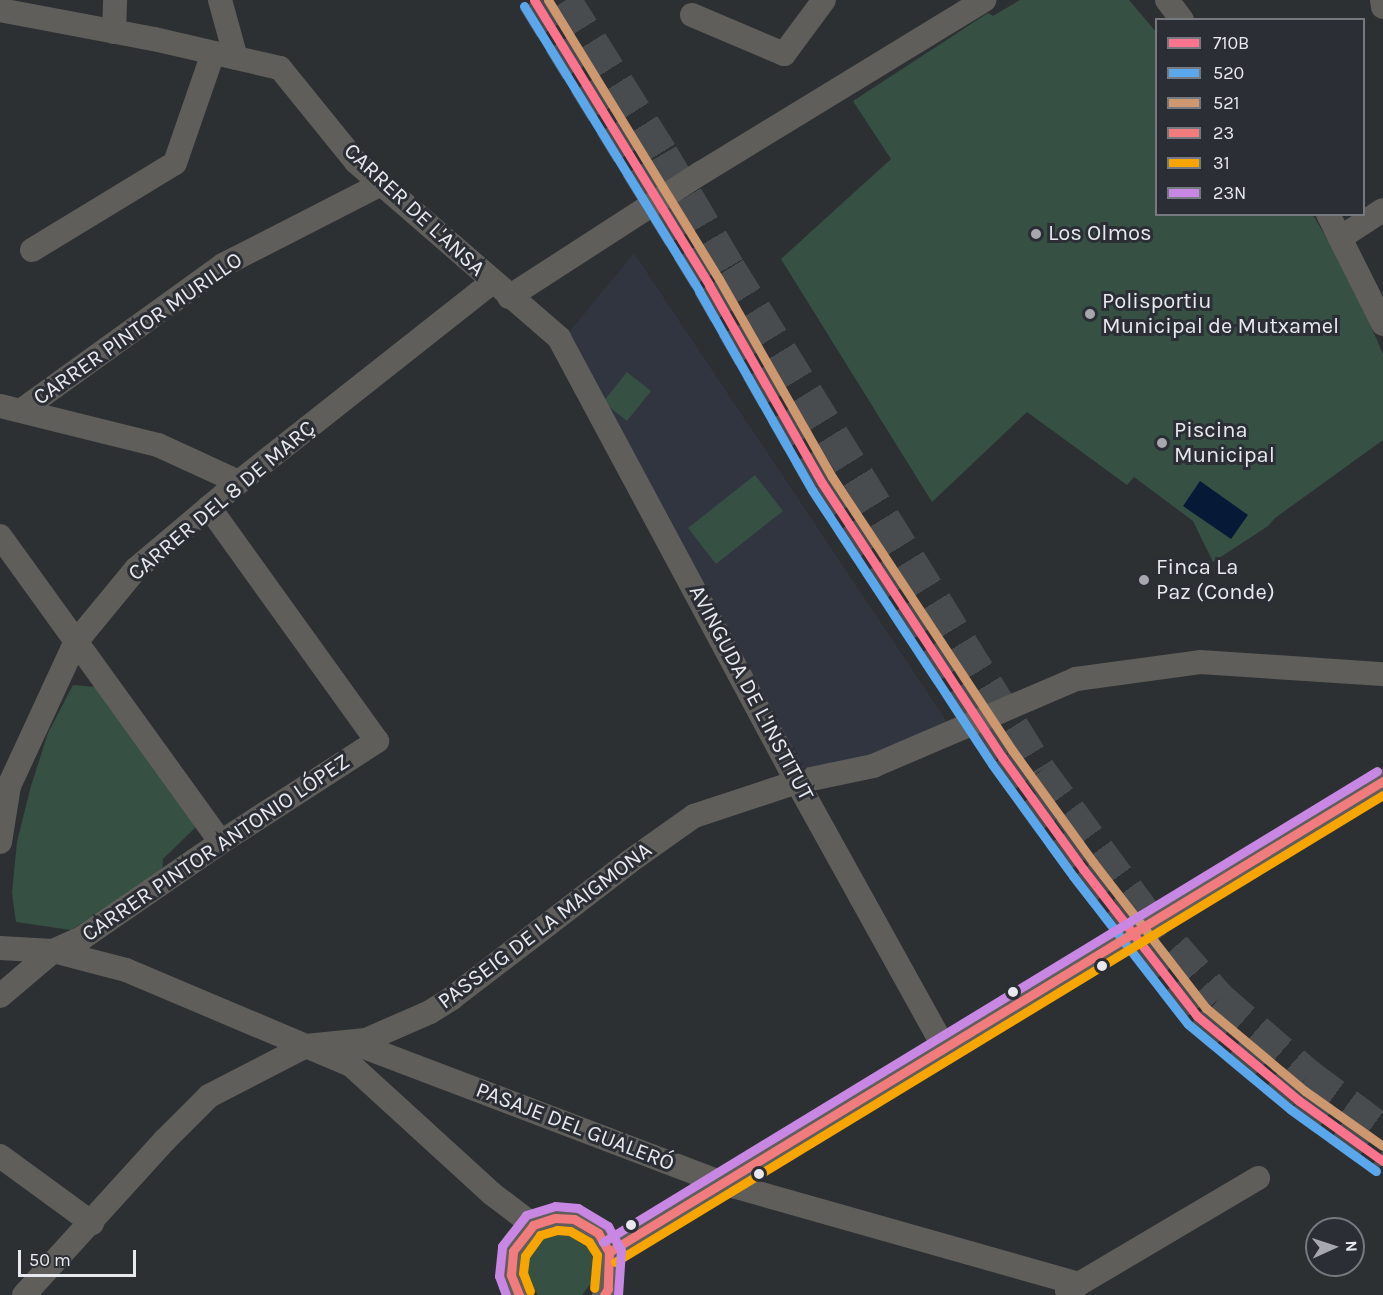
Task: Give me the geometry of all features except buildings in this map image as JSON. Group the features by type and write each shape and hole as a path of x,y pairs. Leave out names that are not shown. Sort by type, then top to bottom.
{"street":[{"path":"114,32 115,0"},
{"path":"32,250 175,163 225,56 220,0"},
{"path":"692,15 784,54 824,0"},
{"name":"CARRER DEL 8 DE MARÇ","path":"0,842 5,785 75,643 135,570 239,482 500,289 711,167 984,0"},
{"path":"1167,0 1180,18"},
{"path":"1382,0 1383,7"},
{"name":"CARRER DE L'ANSA","path":"0,10 280,68 356,162 559,338"},
{"name":"CARRER PINTOR MURILLO","path":"11,408 223,265 381,184"},
{"path":"1340,238 1383,210"},
{"path":"1329,216 1383,324"},
{"name":"AVINGUDA DE L'INSTITUT","path":"559,338 797,782 944,1047"},
{"path":"11,408 158,445 239,482"},
{"name":"CARRER PINTOR ANTONIO LÓPEZ","path":"53,951 82,938 221,842 377,741 209,507"},
{"path":"0,536 75,643 221,842"},
{"name":"PASSEIG DE LA MAIGMONA","path":"24,1295 92,1223 165,1140 209,1096 306,1046 366,1040 430,1012 452,998 620,869 694,816 797,782 873,766 1076,679 1200,662 1383,674"},
{"path":"609,1252 1174,906 1383,781"},
{"path":"0,948 53,951 126,970 351,1065 490,1193 533,1225"},
{"path":"0,996 53,951"},
{"name":"PASAJE DEL GUALERÓ","path":"351,1042 722,1183 1070,1289"},
{"path":"0,1156 92,1223"},
{"path":"1070,1289 1258,1178"},
{"path":"519,1295 511,1275 513,1251 533,1225 555,1218 574,1219 598,1233 609,1252 608,1289 604,1295"}],"shaded area":[{"path":"634,253 951,728 860,762 795,772 566,336"}],"green space":[{"name":"Polisportiu Municipal de Mutxamel","path":"1020,0 1129,0 1155,31 1155,216 1314,216 1348,274 1383,354 1383,440 1275,518 1268,526 1213,562 1193,521 1134,477 1127,485 1027,412 932,502 781,259 891,159 853,101 988,13 993,16"},
{"path":"627,372 651,391 627,421 603,402"},
{"path":"755,475 783,511 716,564 688,528"},
{"path":"73,685 95,687 197,826 163,859 162,873 71,930 16,922 12,893 17,842 31,786 48,733"},
{"path":"562,1233 573,1235 590,1249 595,1270 592,1282 582,1295 538,1295 527,1280 526,1256 541,1238"}],"water":[{"path":"1200,481 1248,515 1231,539 1183,506"}],"tunnel":[{"path":"534,0 709,285 822,483 1002,757 1083,869 1197,1016 1298,1100 1383,1161"},
{"path":"565,0 662,154 729,268 1040,771 1142,910 1219,998 1308,1075 1383,1131"}],"transit line":[{"name":"710B","path":"534,0 709,285 822,483 1002,757 1083,869 1197,1016 1298,1100 1383,1161"},
{"name":"521","path":"548,0 719,279 832,477 1012,750 1093,862 1206,1008 1305,1091 1383,1146"},
{"name":"520","path":"524,6 699,291 812,490 992,764 1073,876 1188,1024 1290,1109 1376,1171"},
{"name":"23N","path":"603,1242 1377,771"},
{"name":"23","path":"609,1252 1383,781"},
{"name":"31","path":"615,1262 1383,795"},
{"name":"23N","path":"506,1295 499,1276 502,1246 526,1215 555,1206 578,1208 608,1226 621,1250 618,1295"},
{"name":"23","path":"519,1295 511,1275 513,1251 533,1225 555,1218 574,1219 598,1233 609,1252 608,1289 604,1295"},
{"name":"31","path":"530,1291 523,1273 525,1256 540,1235 557,1230 570,1231 589,1242 597,1255 594,1288"}],"place":[{"name":"Los Olmos","path":"1036,234"},
{"name":"Polisportiu Municipal de Mutxamel","path":"1090,314"},
{"name":"Piscina Municipal","path":"1162,443"},
{"name":"Finca La Paz (Conde)","path":"1144,580"}]}
